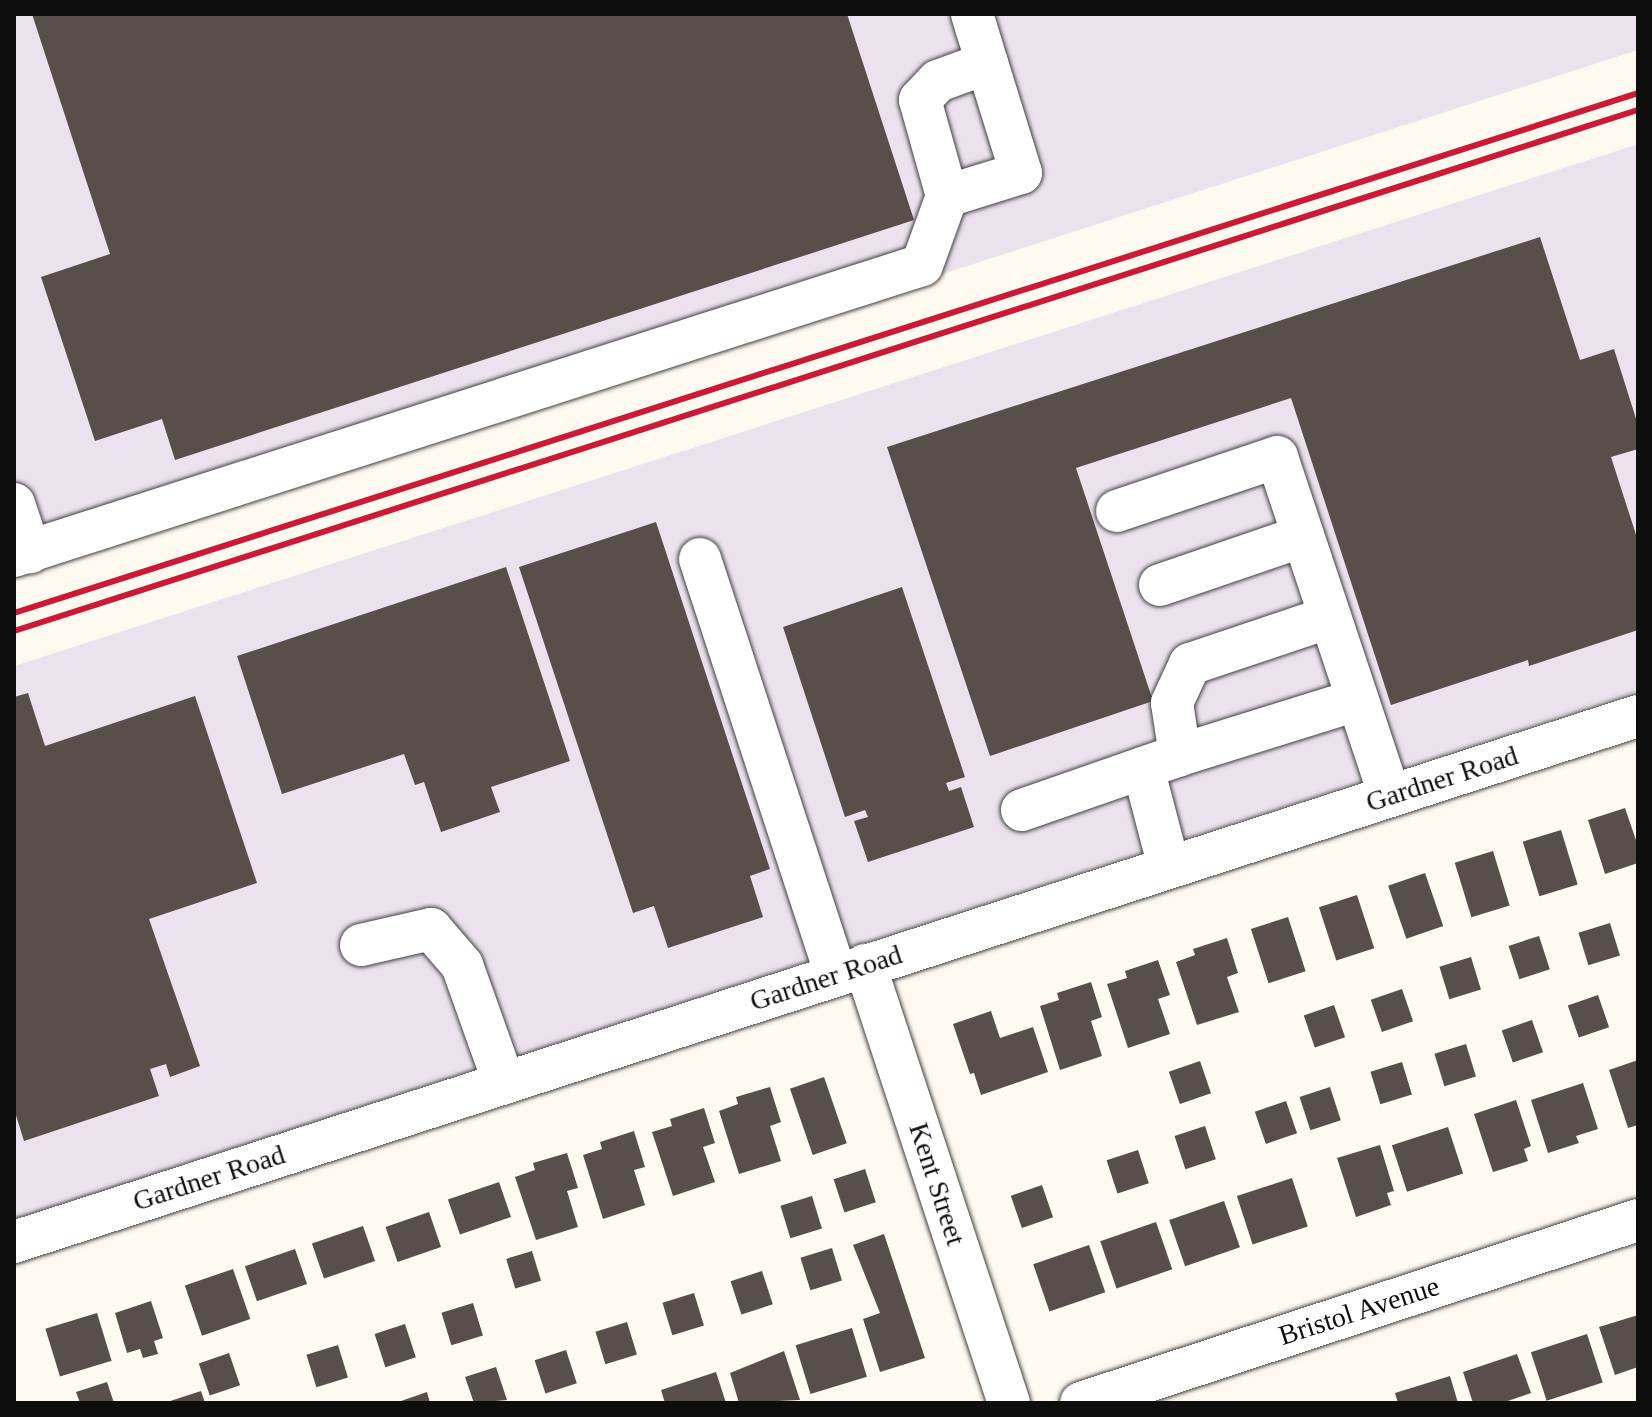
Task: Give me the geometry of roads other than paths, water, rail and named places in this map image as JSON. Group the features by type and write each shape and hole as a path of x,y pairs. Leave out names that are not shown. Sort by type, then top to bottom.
{"street":[{"path":"947,196 1021,173 972,14"},
{"path":"14,504 22,554 922,265 947,196 920,100 938,81 987,63"},
{"path":"1117,511 1277,457 1390,796"},
{"path":"1160,585 1303,536"},
{"name":"Kent Street","path":"700,559 1009,1403"},
{"path":"1169,867 1162,761 1172,703 1190,664 1330,617"},
{"path":"1022,810 1162,761 1357,700"},
{"name":"Gardner Road","path":"14,1242 1638,716"},
{"path":"361,945 431,929 462,965 504,1083"},
{"name":"Bristol Avenue","path":"1081,1403 1638,1220"}],"railway":[{"path":"14,613 1638,93"},
{"path":"14,631 1638,110"}]}
